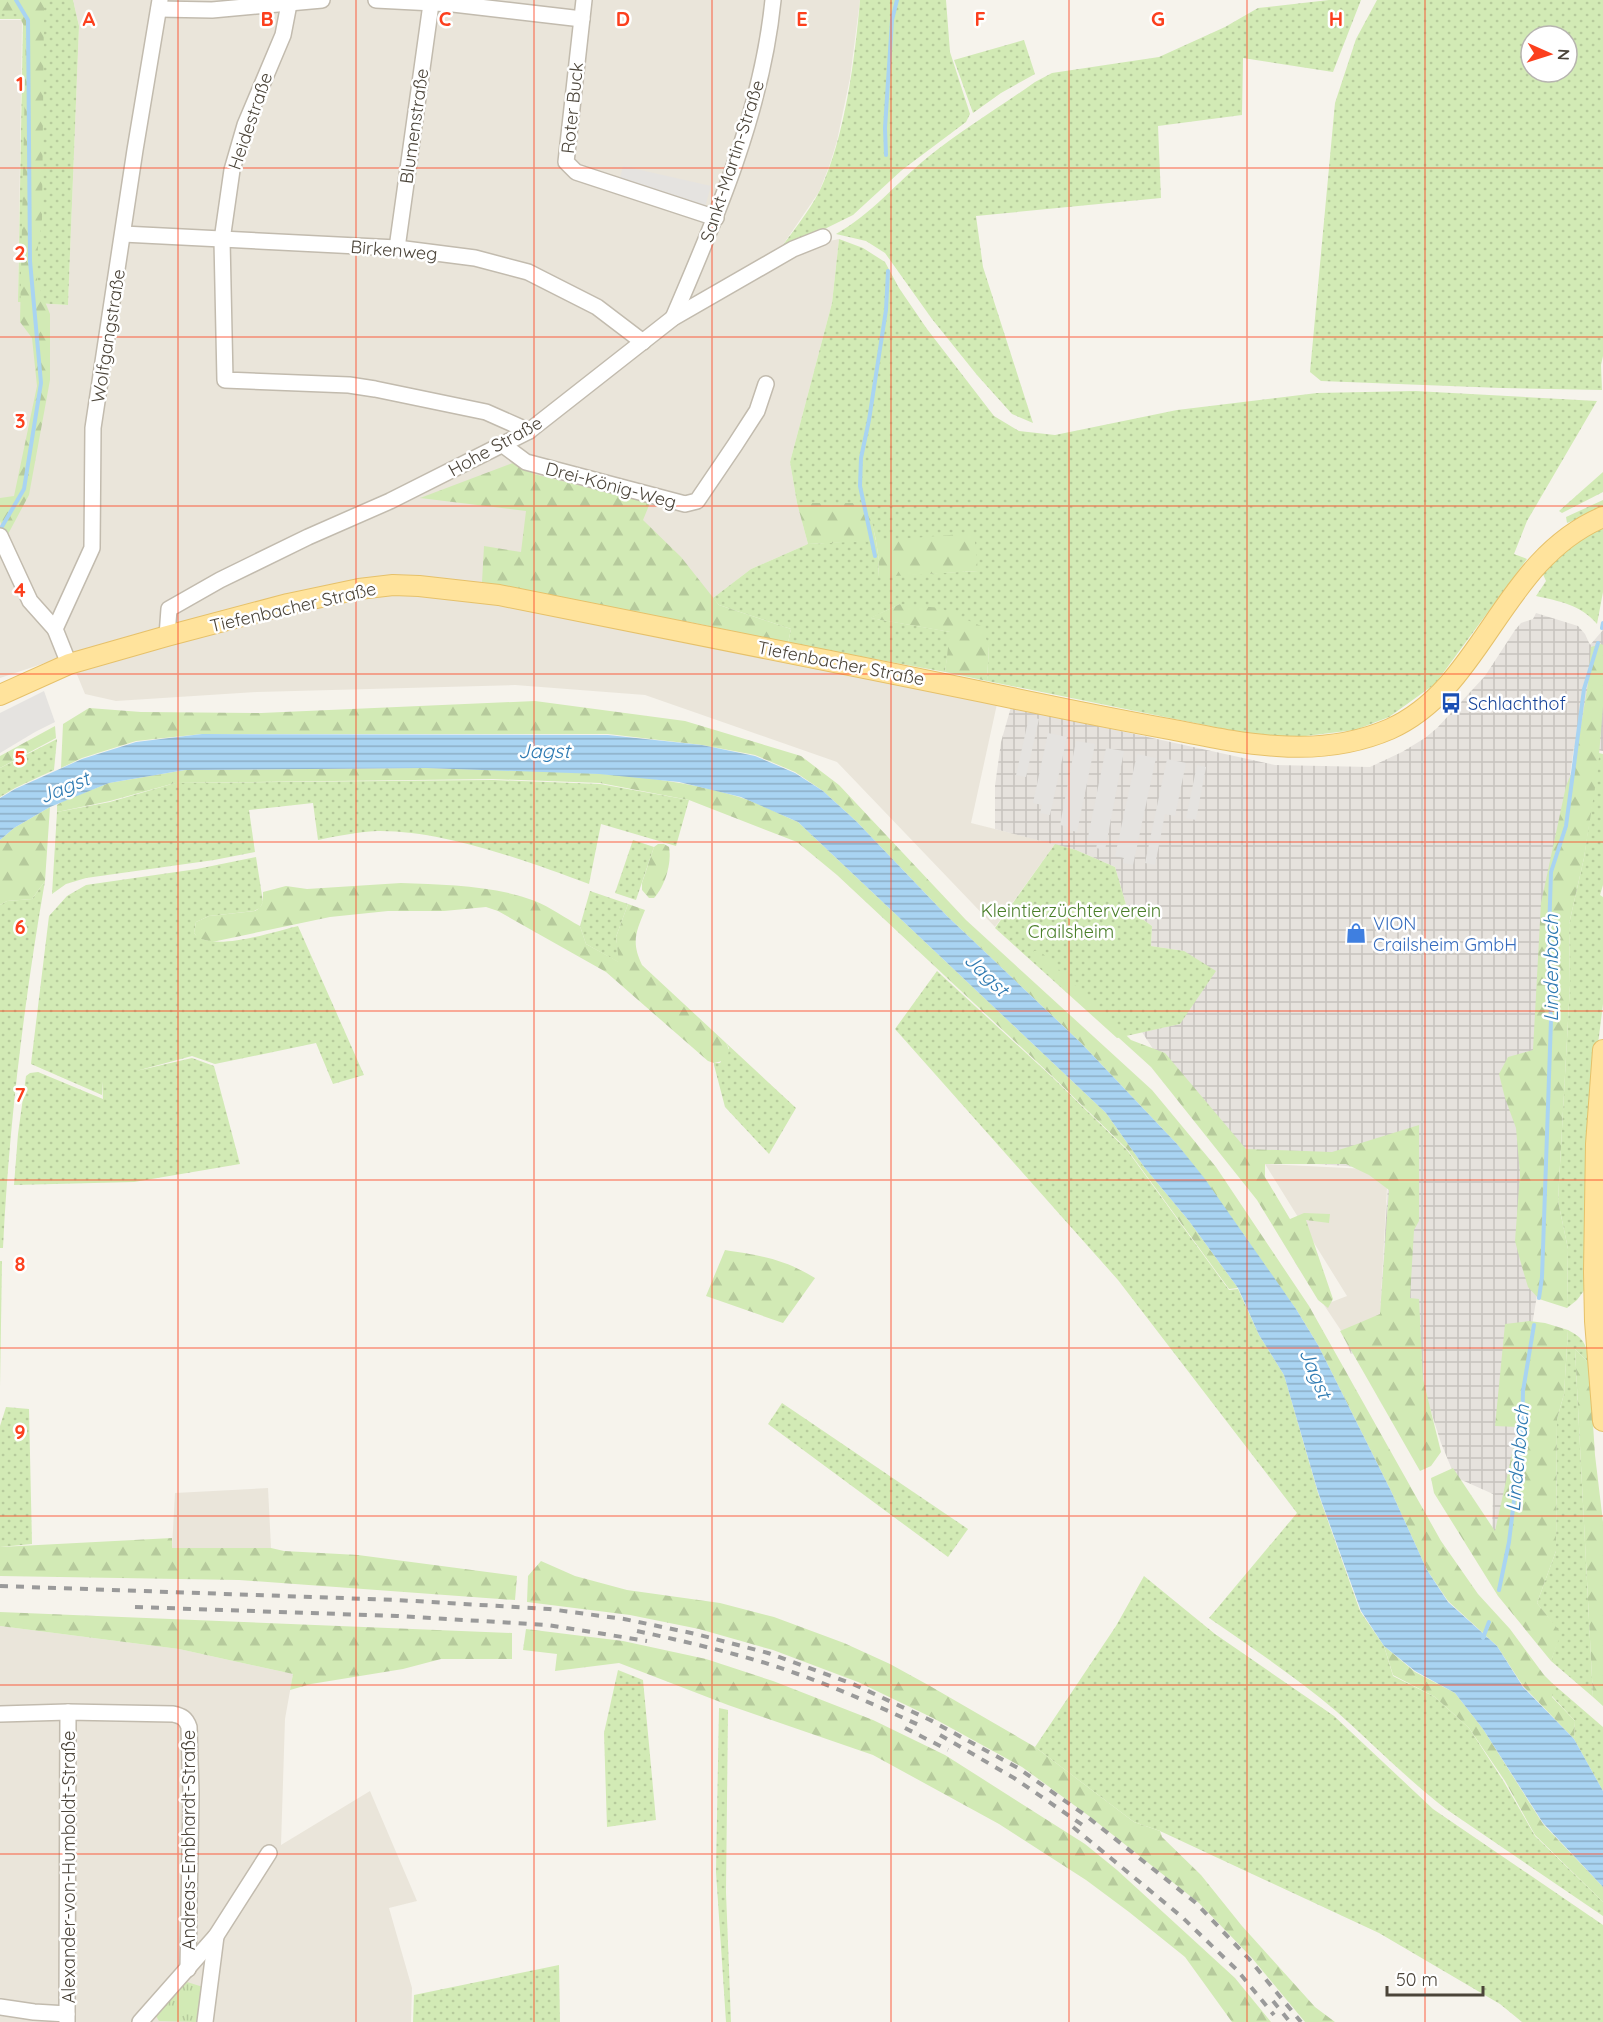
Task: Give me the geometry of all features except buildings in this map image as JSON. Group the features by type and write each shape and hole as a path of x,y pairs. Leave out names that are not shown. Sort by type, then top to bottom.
{"main road":[{"name":"Tiefenbacher Straße","path":"0,695 69,664 167,636 288,604 359,589 393,585 444,587 499,595 1237,742 1277,747 1332,746 1351,743 1395,726 1430,703 1463,666 1511,597 1540,561 1576,531 1603,517"},
{"path":"1603,1050 1596,1144 1594,1272 1603,1420"}],"street":[{"path":"159,5 212,10 322,0"},
{"path":"376,0 430,4 453,2 582,19"},
{"name":"Roter Buck","path":"584,0 566,162 576,172 716,218"},
{"name":"Sankt-Martin-Straße","path":"674,318 716,218 740,149 763,68 773,0"},
{"name":"Heidestraße","path":"289,4 283,34 245,125 232,170 222,240 225,380 375,388 486,412 529,431"},
{"name":"Blumenstraße","path":"398,248 430,4"},
{"name":"Wolfgangstraße","path":"55,629 92,548 93,428 159,5"},
{"name":"Birkenweg","path":"123,234 398,248 475,258 528,272 597,307 643,342"},
{"name":"Hohe Straße","path":"167,636 169,609 220,580 308,537 390,501 529,431 674,318 792,249 823,237"},
{"name":"Drei-König-Weg","path":"503,444 526,462 685,504 697,501 722,464 757,411 766,384"},
{"path":"0,536 30,601 55,629 69,664"},
{"name":"Andreas-Embhardt-Straße","path":"0,1714 68,1712 173,1714 187,1721 191,1792 188,1969"},
{"name":"Alexander-von-Humboldt-Straße","path":"67,2018 68,1712"},
{"path":"140,2022 216,1936 269,1853"},
{"path":"205,2022 216,1936"},
{"path":"0,2007 67,2018"}],"shaded area":[{"path":"73,0 860,0 850,78 830,164 819,192 778,252 839,239 832,303 790,462 797,503 808,544 751,569 687,618 680,642 997,704 971,823 1055,844 995,927 837,762 645,695 515,685 257,692 116,701 85,694 69,655 0,678 0,20 22,20 18,302 68,305 79,26"},
{"path":"623,166 711,186 705,207 620,178"},
{"name":"VION Crailsheim GmbH","path":"1536,613 1578,626 1590,645 1603,630 1603,751 1574,747 1563,826 1540,1277 1521,1392 1507,1542 1492,1537 1493,1494 1455,1477 1441,1443 1421,1380 1377,1348 1351,1354 1342,1333 1380,1315 1389,1169 1229,1158 1198,1118 1142,1032 1180,1024 1184,951 1151,946 1152,926 1127,908 1115,867 1076,850 995,829 995,786 1001,742 1011,707 1275,765 1370,767 1402,752 1437,728 1485,676 1521,623 1533,619"},
{"path":"44,691 55,722 0,753 0,713"},
{"path":"1029,717 1039,719 1026,777 1016,775"},
{"path":"1048,733 1067,737 1050,815 1040,813 1042,805 1033,803"},
{"path":"1076,741 1095,744 1077,832 1060,825"},
{"path":"1106,748 1124,751 1105,850 1096,848 1097,844 1087,842"},
{"path":"1137,754 1156,758 1133,865 1123,863 1124,858 1115,856"},
{"path":"1167,759 1186,763 1175,816 1165,814 1155,865 1145,863"},
{"path":"1197,765 1206,767 1196,820 1186,818"},
{"path":"1265,1164 1388,1170 1380,1315 1342,1332 1324,1305 1347,1296"},
{"path":"268,1488 271,1548 172,1548 175,1493"},
{"path":"0,1626 179,1649 293,1674 285,1719 281,1845 370,1791 417,1901 389,1908 412,1988 411,2022 0,2022"}],"green space":[{"path":"0,0 73,0 79,26 68,305 18,302 23,19 0,19"},
{"path":"0,0 41,0 44,7 42,219 38,246 37,282 50,314 50,380 29,495 7,536 0,521 0,498 14,496 37,386 32,338 20,322 26,30 18,14 0,13"},
{"path":"860,0 946,0 950,52 970,114 966,122 902,170 853,215 778,252 811,206 829,169 848,97"},
{"path":"1329,0 1361,0 1333,72 1243,58 1242,115 1158,126 1161,198 976,216 983,267 1033,423 1012,414 977,375 932,319 885,253 866,241 836,234 861,217 941,147 1035,82 1052,73 1159,57 1225,27 1258,8"},
{"path":"1377,0 1603,0 1602,390 1321,381 1310,372 1335,103 1356,39"},
{"path":"1024,40 1035,74 1001,93 973,113 954,60"},
{"path":"839,239 863,248 885,262 899,288 927,329 994,416 1019,431 1055,435 1177,410 1317,393 1415,391 1597,401 1527,521 1514,554 1527,559 1435,684 1389,717 1355,730 1281,739 987,681 989,646 900,604 871,618 951,632 945,672 788,643 791,629 719,605 713,598 751,569 808,544 876,540 867,503 797,503 790,462 832,303","holes":["876,541 978,571 878,576 879,560"]},
{"path":"518,461 534,474 650,503 643,520 681,557 719,605 791,629 788,643 482,582 484,546 521,552 526,511 420,498"},
{"path":"1603,472 1603,492 1562,513 1559,511"},
{"path":"1603,500 1603,509 1567,523 1566,517"},
{"path":"797,503 868,503 876,541 808,544"},
{"path":"1603,528 1603,592 1597,624 1577,608 1536,596 1546,581 1542,572 1583,536"},
{"path":"974,533 978,571 878,577 879,560 876,541"},
{"path":"900,604 940,608 981,626 989,646 987,681 945,672 950,632 870,618"},
{"path":"1603,645 1603,706 1598,768 1584,858 1569,924 1570,985 1558,1201 1568,1249 1567,1308 1539,1299 1528,1287 1522,1267 1515,1241 1520,1174 1516,1128 1499,1074 1508,1057 1533,1050 1541,903 1566,786 1574,767 1588,684 1591,647"},
{"path":"535,701 685,721 801,756 839,785 966,920 1152,1090 1216,1167 1309,1306 1441,1541 1478,1594 1510,1629 1552,1683 1552,1697 1575,1721 1574,1739 1523,1686 1497,1646 1448,1601 1427,1570 1391,1491 1318,1345 1247,1239 1177,1144 1081,1043 947,916 857,822 823,791 795,772 755,755 702,745 608,734 202,734 136,741 82,758 61,768 63,724 89,708 141,712 261,713"},
{"path":"55,726 56,738 0,768 0,756"},
{"path":"57,739 54,770 0,797 0,768"},
{"path":"1599,753 1603,754 1603,885 1600,895 1603,897 1603,1004 1597,1052 1586,1288 1567,1308 1568,1249 1558,1201 1570,985 1569,924 1584,858"},
{"path":"426,768 584,773 663,780 739,797 798,822 1106,1113 1145,1168 1189,1221 1238,1288 1229,1289 1127,1149 837,875 797,842 689,800 600,783 493,779 175,783 110,801 57,812 57,805 63,801 109,783 185,770"},
{"path":"493,780 600,784 689,800 676,846 601,824 589,884 485,849 430,836 377,831 318,840 313,803 249,810 255,852 86,878 66,884 52,894 57,812 110,802 175,783"},
{"path":"50,807 45,881 32,899 7,901 0,905 0,840 14,828"},
{"path":"633,840 654,847 636,900 615,893"},
{"path":"658,844 669,847 668,867 658,893 654,898 649,898 642,890 642,883 654,847"},
{"name":"Kleintierzüchterverein Crailsheim","path":"1055,844 1076,850 1115,867 1127,908 1152,926 1151,946 1184,951 1216,971 1180,1024 1117,1038 995,928"},
{"path":"256,857 263,902 260,908 254,911 209,916 196,922 194,933 202,939 228,941 298,926 364,1075 333,1084 316,1043 215,1064 192,1056 136,1071 192,1058 214,1066 240,1164 134,1182 14,1185 26,1076 38,1072 103,1099 102,1081 102,1095 31,1064 49,916 67,896 86,885 197,869"},
{"path":"45,881 18,1064 3,1248 0,1248 0,905 7,901 32,899"},
{"path":"401,883 486,889 535,901 580,926 586,944 619,962 616,937 628,904 645,910 636,937 642,965 726,1043 729,1052 726,1060 714,1063 708,1061 606,972 498,911 486,907 444,911 388,911 330,917 212,942 198,938 194,933 196,922 209,916 255,911 263,901 263,892 286,886 307,889"},
{"path":"590,891 628,904 616,937 620,963 586,944 580,926"},
{"path":"1039,950 1131,1040 1165,1053 1246,1149 1332,1152 1419,1125 1419,1221 1414,1230 1410,1298 1419,1299 1423,1379 1441,1452 1431,1466 1420,1471 1340,1331 1380,1314 1389,1190 1369,1175 1346,1164 1265,1164 1265,1177 1290,1219 1304,1213 1330,1214 1329,1223 1306,1220 1333,1299 1328,1308 1318,1300 1257,1200 1151,1067 1034,961 1034,951"},
{"path":"937,971 1127,1150 1229,1290 1238,1289 1259,1335 1284,1375 1318,1493 1360,1611 1384,1646 1393,1676 1435,1697 1469,1728 1535,1836 1603,1902 1603,1916 1446,1809 1321,1698 1209,1618 1297,1513 1118,1280 895,1029"},
{"path":"726,1043 796,1108 769,1154 725,1107 714,1063 720,1063 729,1048"},
{"path":"725,1250 782,1262 815,1278 783,1323 706,1296"},
{"path":"0,1261 2,1261 0,1388"},
{"path":"1529,1321 1568,1330 1564,1394 1557,1419 1556,1551 1537,1603 1561,1633 1551,1661 1498,1596 1434,1493 1431,1478 1453,1468 1495,1531 1518,1427 1495,1426 1505,1324"},
{"path":"1568,1330 1584,1343 1589,1363 1575,1349 1593,1697 1551,1661 1560,1633 1537,1603 1556,1551 1557,1419 1564,1394"},
{"path":"1575,1349 1589,1363 1595,1455 1603,1522 1603,1706 1593,1697"},
{"path":"782,1403 968,1529 948,1557 768,1424"},
{"path":"6,1407 29,1409 32,1544 0,1547 0,1426"},
{"path":"172,1538 172,1548 271,1548 284,1551 358,1555 517,1576 515,1600 239,1580 0,1576 0,1547"},
{"path":"541,1561 575,1576 627,1590 720,1603 774,1617 844,1643 930,1686 1035,1747 1134,1822 1160,1831 1162,1837 1201,1875 1242,1926 1315,2007 1335,2022 1305,2022 1252,1958 1199,1903 1089,1816 1022,1767 933,1718 858,1682 773,1650 699,1629 630,1615 527,1602 528,1576"},
{"path":"1144,1576 1215,1634 1334,1716 1433,1809 1603,1925 1603,2022 1522,2022 1500,2004 1379,1933 1160,1831 1134,1822 1035,1747 1116,1626"},
{"path":"0,1612 512,1633 512,1659 441,1659 403,1669 311,1684 290,1690 293,1674 179,1649 0,1626"},
{"path":"526,1629 623,1641 706,1659 773,1681 873,1720 945,1755 1085,1844 1117,1870 1235,1978 1271,2022 1232,2022 1185,1957 1086,1880 999,1824 873,1755 728,1705 619,1663 555,1671 557,1654 523,1650"},
{"path":"1384,1646 1415,1672 1455,1693 1483,1729 1543,1824 1603,1887 1603,1902 1535,1835 1505,1781 1469,1728 1435,1697 1393,1675"},
{"path":"618,1670 643,1680 656,1820 607,1827 604,1733"},
{"path":"1552,1683 1603,1727 1603,1791 1574,1739 1575,1721 1552,1696"},
{"path":"719,1708 728,1710 726,1892 731,2022 726,2022 716,1872"},
{"path":"559,1965 560,2022 413,2022 414,1995"},
{"path":"187,1982 203,1987 198,2022 159,2021 156,2016"}],"water":[{"name":"Jagst","path":"202,734 608,735 702,745 755,756 795,773 823,791 857,822 947,916 1081,1043 1177,1144 1205,1179 1296,1309 1318,1345 1391,1491 1427,1570 1448,1602 1497,1646 1523,1687 1574,1739 1603,1791 1603,1887 1543,1823 1483,1729 1455,1693 1415,1671 1384,1646 1361,1611 1318,1492 1284,1375 1259,1335 1238,1288 1189,1221 1145,1168 1106,1113 798,822 741,797 679,782 599,774 426,768 185,770 109,783 50,807 14,828 0,840 0,798 15,789 82,759 136,742"}],"waterway":[{"path":"0,530 24,489 41,383 30,261 28,20 16,0"},
{"path":"886,155 885,128 892,20 897,0"},
{"path":"875,556 860,486 861,458 886,310 888,271"},
{"name":"Lindenbach","path":"1602,628 1603,623"},
{"name":"Lindenbach","path":"1539,1298 1542,1277 1551,1020 1548,964 1551,872 1566,826 1584,689 1598,643"},
{"name":"Lindenbach","path":"1499,1590 1509,1542 1522,1434 1523,1391 1534,1325"},
{"name":"Lindenbach","path":"1483,1638 1489,1622"}],"railway":[{"path":"0,1586 397,1600 549,1609 624,1619 696,1634 768,1653 853,1684 930,1720 1018,1768 1085,1815 1196,1903 1249,1959 1301,2022"},
{"path":"135,1607 397,1616 548,1625 647,1641"},
{"path":"637,1631 762,1662 843,1691 921,1726"},
{"path":"905,1728 948,1750"},
{"path":"940,1735 1014,1778 1087,1828"},
{"path":"1073,1827 1182,1917 1237,1970 1274,2015"},
{"path":"1273,2001 1290,2022"}],"place":[{"name":"Schlachthof","path":"1451,703"},
{"name":"VION Crailsheim GmbH","path":"1356,933"}]}
